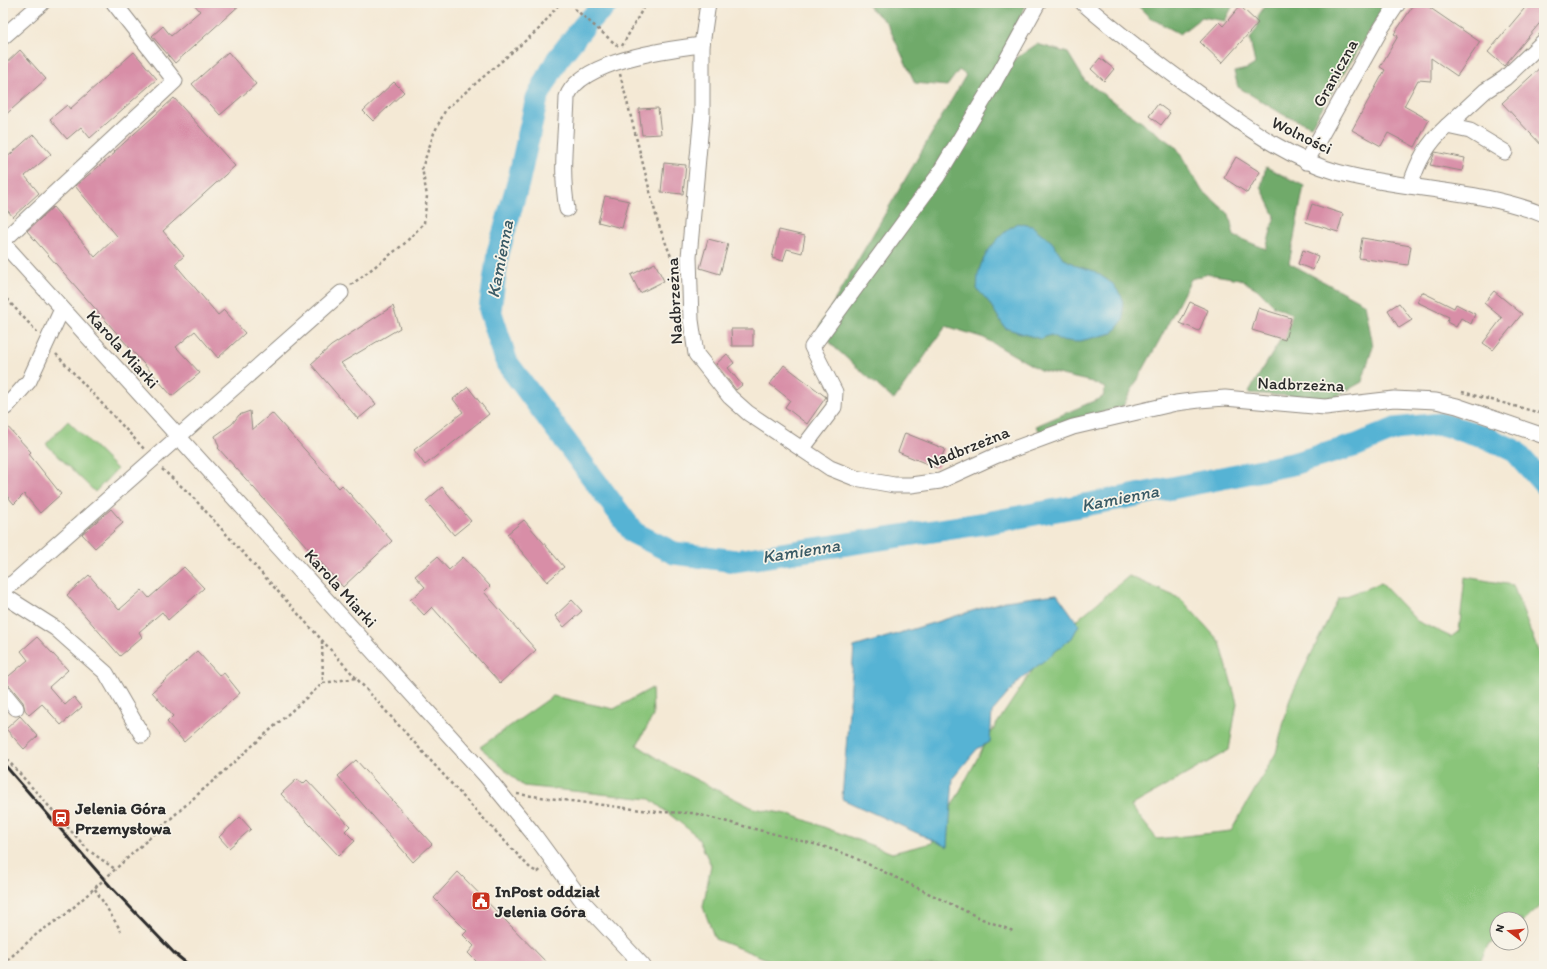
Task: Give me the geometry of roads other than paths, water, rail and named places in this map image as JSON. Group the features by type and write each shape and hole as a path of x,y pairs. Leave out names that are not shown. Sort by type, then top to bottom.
{"street":[{"path":"3,37 42,3"},
{"path":"3,242 176,81 114,3"},
{"name":"Nadbrzeżna","path":"708,3 702,45 702,113 689,257 694,345 696,354 730,397 761,423 830,468 855,478 894,485 927,484 940,481 1047,435 1086,423 1176,403 1225,398 1325,407 1394,399 1436,401 1457,406 1544,436"},
{"path":"802,449 834,407 835,392 812,347 937,177 995,81 1038,3"},
{"name":"Wolności","path":"1083,3 1120,35 1254,133 1306,162 1338,172 1515,205 1544,215"},
{"name":"Graniczna","path":"1306,162 1382,27 1398,3"},
{"path":"1410,186 1416,166 1434,137 1485,91 1505,78 1544,41"},
{"path":"567,209 563,185 562,164 567,97 570,90 577,83 619,55 702,45"},
{"path":"1447,126 1470,132 1505,152"},
{"name":"Karola Miarki","path":"3,242 177,437 505,798 584,903 643,966"},
{"path":"3,588 13,583 341,293"},
{"path":"6,407 29,381 62,309"},
{"path":"3,595 55,628 106,673 142,735"},
{"path":"3,692 16,708"}],"water":[{"path":"1017,223 1032,226 1052,242 1063,258 1077,266 1094,271 1113,284 1122,297 1124,319 1113,333 1076,342 1060,340 1051,335 1040,339 1005,328 988,301 977,289 978,275 981,264 989,250 999,237"},
{"path":"1057,594 1079,625 1072,638 1020,680 992,712 990,742 977,749 953,778 948,847 842,799 854,647 1005,601"}],"waterway":[{"name":"Kamienna","path":"608,3 587,22 557,60 537,98 518,183 498,253 490,310 507,363 634,533 674,553 735,561 986,523 1122,498 1292,464 1357,445 1395,429 1441,424 1483,436 1515,451 1544,484"}],"railway":[{"path":"3,763 110,886 174,953 190,966"}],"place":[{"name":"Jelenia Góra Przemysłowa","path":"61,818"},
{"name":"InPost oddział Jelenia Góra","path":"481,901"}]}
